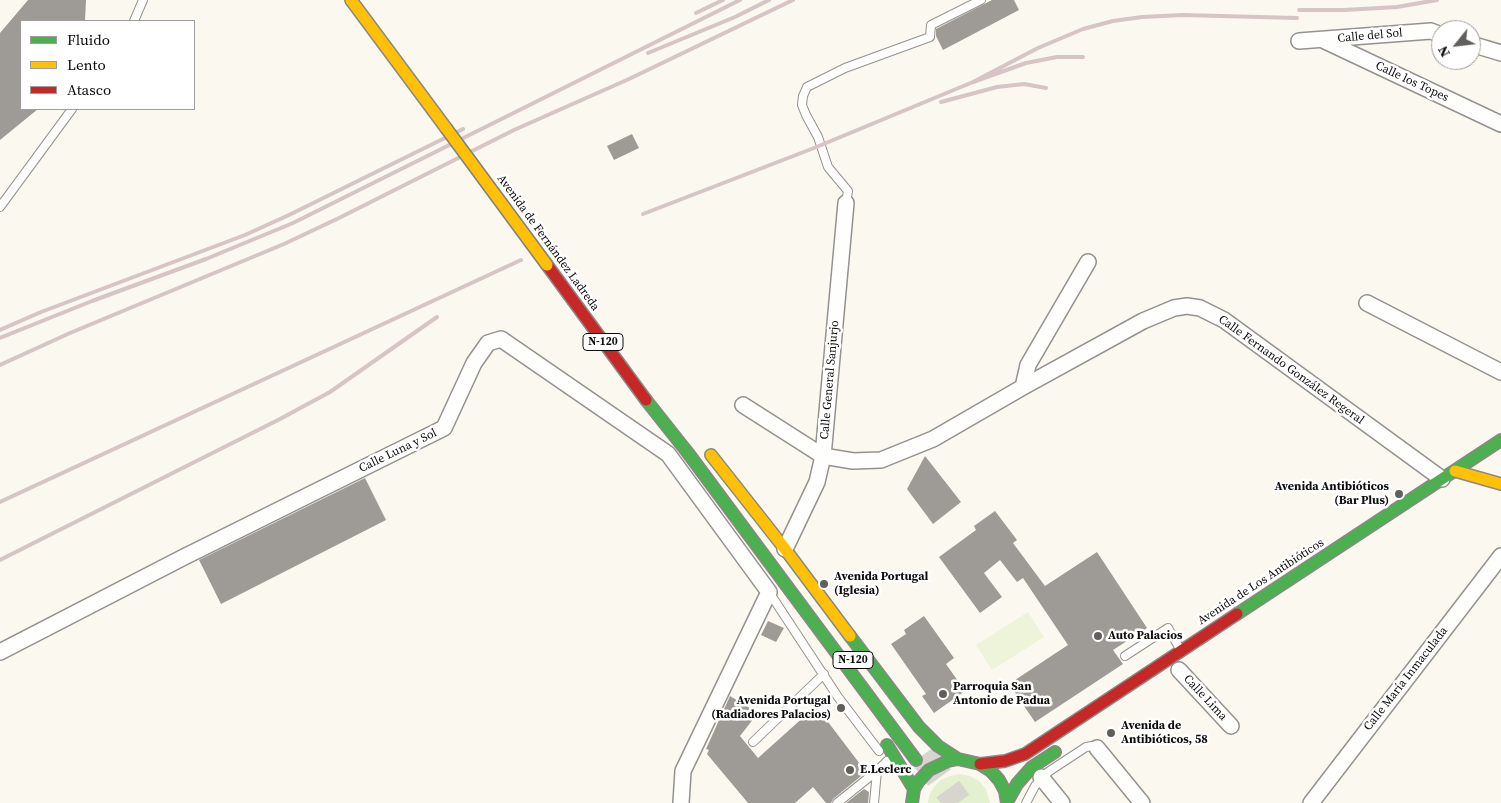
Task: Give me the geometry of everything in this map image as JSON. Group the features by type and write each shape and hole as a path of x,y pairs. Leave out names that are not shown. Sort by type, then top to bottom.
{"main road":[{"name":"Avenida de Fernández Ladreda","path":"351,0 660,419 780,569"},
{"path":"660,419 718,509 838,676"},
{"name":"N-120","path":"685,430 780,569 919,757"},
{"name":"Avenida de Los Antibióticos","path":"980,764 1005,761 1025,754 1501,440"},
{"path":"706,449 785,549 919,727 938,746 958,759"},
{"path":"1460,485 1488,467"},
{"path":"1455,470 1501,484"},
{"path":"855,700 898,761 913,798"},
{"path":"1007,803 1017,784 1032,767 1065,745"},
{"path":"913,798 918,782 929,770 937,765 958,759 980,764 990,770 999,780 1005,791 1007,803"}],"street":[{"name":"Calle del Sol","path":"1299,41 1431,31"},
{"name":"Calle los Topes","path":"1323,40 1501,124"},
{"path":"1481,47 1501,53"},
{"name":"Calle General Sanjurjo","path":"785,549 817,482 823,456 846,203"},
{"path":"1023,387 1028,365 1088,262"},
{"path":"1367,303 1501,372"},
{"name":"Calle Fernando González Regeral","path":"743,405 823,456 853,461 881,460 933,439 1023,387 1160,314 1174,308 1187,306 1200,308 1224,320 1442,479"},
{"name":"Calle Luna y Sol","path":"0,652 184,557 444,428 474,363 488,343 501,339 668,454 769,592"},
{"name":"Calle María Inmaculada","path":"1311,803 1501,556"},
{"path":"681,803 683,771 769,592"},
{"name":"Calle Lima","path":"1179,670 1230,726"},
{"path":"1097,748 1142,803"},
{"path":"1041,778 1062,803"}],"lane":[{"path":"134,20 143,0"},
{"path":"846,203 848,191 828,167 818,137 802,105 807,87 845,68 930,37 931,25 981,0"},
{"path":"0,208 71,110"},
{"path":"769,592 838,697 913,798"},
{"path":"1125,656 1168,628 1181,651"},
{"path":"804,629 811,655"},
{"path":"753,742 824,674"},
{"path":"1026,803 1041,778 1054,767 1086,747 1092,746 1097,748"},
{"path":"837,803 877,771 886,761"},
{"path":"874,803 877,771"}],"green space":[{"path":"1028,612 1044,637 992,670 976,645"},
{"path":"960,774 970,776 979,781 986,789 990,803 928,803 929,796 934,787 941,780"}],"building":[{"path":"28,0 86,0 85,20 20,20 20,110 37,110 0,140 0,33"},
{"path":"992,0 1014,0 1019,10 943,50 936,36 936,29"},
{"path":"632,134 639,148 614,160 607,146"},
{"path":"925,456 961,502 933,524 907,489"},
{"path":"365,478 386,520 221,604 199,560"},
{"name":"Auto Palacios","path":"995,511 1017,540 1013,543 1045,586 1097,552 1147,628 1113,650 1123,664 1035,722 1009,684 1068,645 1023,578 1017,582 1000,560 984,573 1002,597 980,613 939,557 976,530 974,526"},
{"path":"924,616 954,658 946,664 965,691 934,713 922,696 926,694 891,644 906,634 904,630"},
{"path":"768,621 784,628 776,642 761,635"},
{"path":"730,696 758,713 740,736 758,758 816,706 866,772 833,799 831,803 826,803 813,787 795,803 748,803 707,754 709,750 706,749"},
{"path":"864,789 869,792 868,803 846,803"}],"tunnel":[{"path":"923,755 958,803"}],"railway":[{"path":"696,13 723,0"},
{"path":"0,338 92,301 206,259 293,223 740,0"},
{"path":"648,53 735,17 769,0"},
{"path":"0,365 70,333 284,244 514,130 629,79 793,0"},
{"path":"1299,10 1397,7 1437,0"},
{"path":"1083,57 1057,57 1026,63 973,82 1038,48 1083,29 1113,21 1142,17 1183,15 1297,18"},
{"path":"643,214 814,148 973,82"},
{"path":"941,102 997,87 1024,84 1046,88"},
{"path":"0,330 41,312 245,235 463,129"},
{"path":"0,502 521,260"},
{"path":"0,560 330,392 437,317"}],"traffic: fast":[{"path":"646,400 688,453 916,760"},
{"path":"1237,614 1501,440"},
{"path":"850,636 919,727 938,746 958,759"},
{"path":"887,745 914,789"},
{"path":"1007,802 1017,784 1032,767 1055,752"},
{"path":"912,803 914,789 929,770 948,761 958,759 980,764 991,771 1005,791 1007,803"}],"traffic: slow":[{"path":"351,0 446,128"},
{"path":"446,128 547,265"},
{"path":"711,455 850,636"},
{"path":"1455,471 1501,484"}],"traffic: jam":[{"path":"547,265 646,400"},
{"path":"980,764 1005,761 1025,754 1237,614"}],"place":[{"name":"Avenida Antibióticos (Bar Plus)","path":"1399,494"},
{"name":"Avenida Portugal (Iglesia)","path":"824,584"},
{"name":"Auto Palacios","path":"1098,636"},
{"name":"Parroquia San Antonio de Padua","path":"943,694"},
{"name":"Avenida Portugal (Radiadores Palacios)","path":"841,708"},
{"name":"Avenida de Antibióticos, 58","path":"1111,733"},
{"name":"E.Leclerc","path":"850,770"}]}
